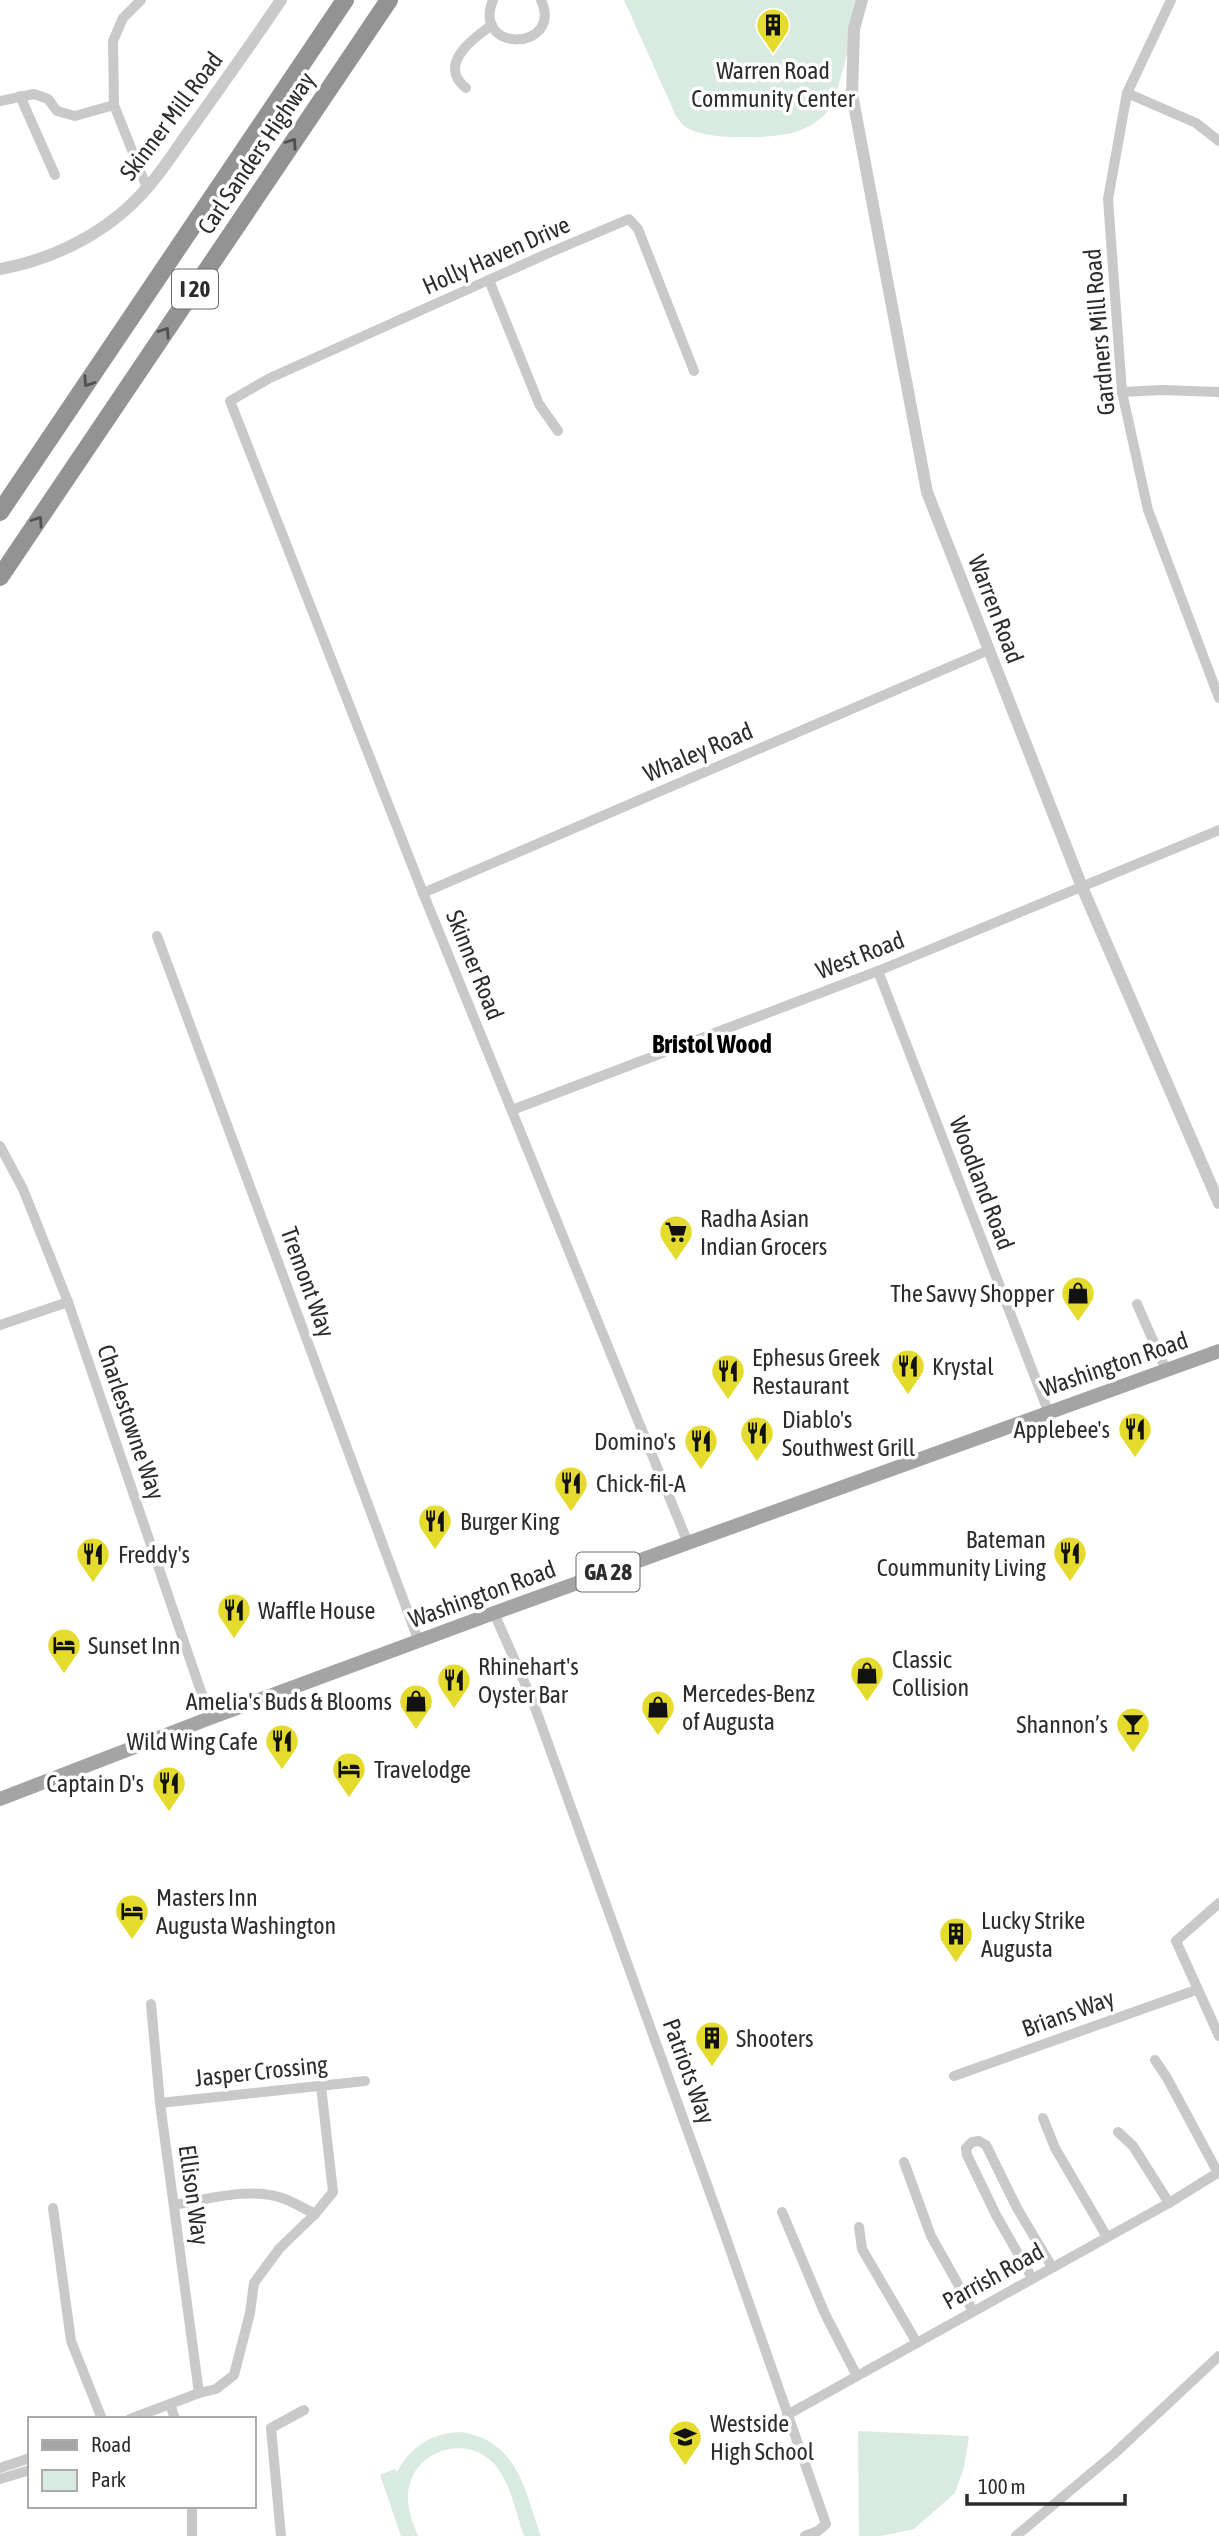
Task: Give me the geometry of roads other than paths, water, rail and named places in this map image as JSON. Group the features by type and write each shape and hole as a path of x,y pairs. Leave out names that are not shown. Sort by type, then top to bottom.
{"highway":[{"name":"Carl Sanders Highway","path":"0,512 345,0"},
{"name":"Carl Sanders Highway","path":"0,577 389,0"}],"main road":[{"name":"Washington Road","path":"0,1800 494,1612 1219,1351"}],"street":[{"path":"141,0 123,18 113,41 114,105 147,188"},
{"name":"Skinner Mill Road","path":"0,269 42,259 71,247 99,229 147,188 281,0"},
{"path":"493,0 489,14 492,25 505,38 518,41 531,37 543,22 545,12 541,0"},
{"name":"Warren Road","path":"862,0 854,29 852,94 927,492 1082,887 1219,1203"},
{"name":"Gardners Mill Road","path":"1171,0 1127,93 1108,199 1122,392 1148,510 1218,694"},
{"path":"466,88 456,76 455,63 458,55 492,25"},
{"path":"1127,93 1196,123 1219,141"},
{"path":"0,100 34,94 48,99 57,111 75,116 114,105"},
{"path":"20,96 55,175"},
{"name":"Holly Haven Drive","path":"230,401 270,378 629,219 638,229 694,371"},
{"path":"489,280 539,404 558,431"},
{"path":"1122,392 1219,392"},
{"name":"Skinner Road","path":"230,401 423,893 688,1543"},
{"name":"Whaley Road","path":"423,893 989,649"},
{"name":"West Road","path":"512,1110 878,971 1219,830"},
{"name":"Tremont Way","path":"157,936 419,1642"},
{"name":"Woodland Road","path":"878,971 1048,1411"},
{"name":"Charlestowne Way","path":"0,1146 23,1189 68,1302 210,1718"},
{"path":"0,1325 68,1302"},
{"path":"1137,1304 1166,1370"},
{"name":"Patriots Way","path":"494,1612 533,1702 719,2216 826,2524 818,2531 805,2536"},
{"path":"1219,1903 1176,1941 1219,2036"},
{"name":"Brians Way","path":"954,2076 1196,1990"},
{"name":"Ellison Way","path":"151,2004 160,2103 199,2393"},
{"path":"1155,2060 1218,2172"},
{"name":"Jasper Crossing","path":"160,2103 365,2081"},
{"path":"135,2417 216,2389 234,2375 250,2313 254,2283 279,2249 315,2214 332,2192 321,2085"},
{"path":"1043,2118 1055,2148 1107,2237"},
{"path":"1118,2132 1133,2146 1169,2203"},
{"path":"1032,2278 967,2155 966,2148 972,2142 979,2141 986,2145 1017,2208 1052,2267"},
{"path":"904,2162 932,2236 973,2311"},
{"name":"Parrish Road","path":"787,2416 1169,2203 1218,2172"},
{"path":"174,2205 244,2194 262,2194 283,2198 315,2214"},
{"path":"53,2208 71,2341 101,2417"},
{"path":"782,2212 825,2314 858,2376"},
{"path":"859,2227 862,2249 917,2343"},
{"path":"1016,2536 1114,2454 1219,2356"},
{"path":"170,2404 173,2417"},
{"path":"281,2536 271,2428 304,2410"},
{"path":"0,2468 28,2459"},
{"path":"0,2479 28,2471"},
{"path":"192,2508 192,2536"}],"place":[{"name":"Warren Road Community Center","path":"773,55"},
{"name":"Radha Asian Indian Grocers","path":"676,1262"},
{"name":"The Savvy Shopper","path":"1078,1323"},
{"name":"Krystal","path":"908,1396"},
{"name":"Ephesus Greek Restaurant","path":"728,1401"},
{"name":"Applebee's","path":"1135,1459"},
{"name":"Diablo's Southwest Grill","path":"757,1463"},
{"name":"Domino's","path":"701,1471"},
{"name":"Chick-fil-A","path":"571,1513"},
{"name":"Burger King","path":"435,1551"},
{"name":"Bateman Coummunity Living","path":"1070,1583"},
{"name":"Freddy's","path":"93,1584"},
{"name":"Waffle House","path":"234,1640"},
{"name":"Sunset Inn","path":"64,1675"},
{"name":"Classic Collision","path":"867,1703"},
{"name":"Rhinehart's Oyster Bar","path":"454,1710"},
{"name":"Amelia's Buds & Blooms","path":"416,1731"},
{"name":"Mercedes-Benz of Augusta","path":"658,1737"},
{"name":"Shannon’s","path":"1133,1754"},
{"name":"Wild Wing Cafe","path":"282,1771"},
{"name":"Travelodge","path":"349,1799"},
{"name":"Captain D's","path":"169,1813"},
{"name":"Masters Inn Augusta Washington","path":"132,1941"},
{"name":"Lucky Strike Augusta","path":"956,1964"},
{"name":"Shooters","path":"712,2068"},
{"name":"Westside High School","path":"685,2467"}],"district":[{"name":"Bristol Wood","path":"712,1044"}]}
